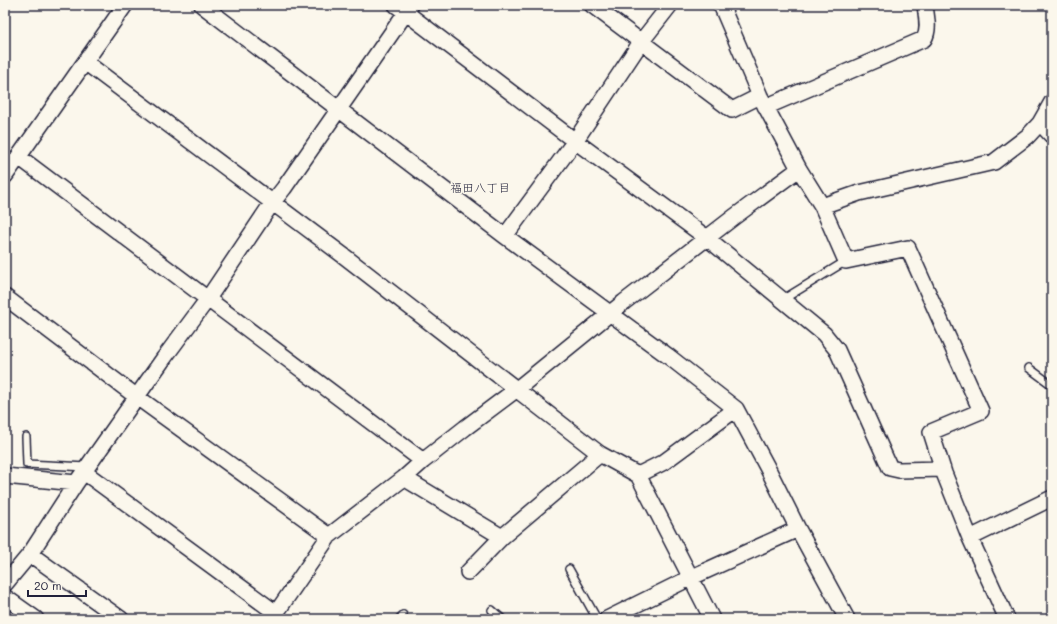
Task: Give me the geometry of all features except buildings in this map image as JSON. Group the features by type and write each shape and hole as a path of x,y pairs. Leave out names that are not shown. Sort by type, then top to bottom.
{"street":[{"path":"5,176 125,5"},
{"path":"202,5 505,236 668,356 736,409 798,529 847,619"},
{"path":"592,5 732,110 762,101 770,105 924,39 926,36 927,23 925,5"},
{"path":"505,236 575,141 641,42 670,5"},
{"path":"721,5 762,101 799,169 822,206 846,261 908,248 981,411 932,432 943,469 970,538 1007,619"},
{"path":"5,584 30,554 83,474 164,358 207,300 272,203 284,188 338,109 404,7 575,141 707,238 824,334 837,350 890,468 899,470 943,469"},
{"path":"85,62 344,256 600,454 638,475 712,619"},
{"path":"822,206 859,194 994,162 1028,136 1040,123 1052,102"},
{"path":"1040,123 1052,136"},
{"path":"19,157 207,300 423,461"},
{"path":"5,476 83,474 274,616 329,536 609,314 799,169"},
{"path":"5,297 137,397 329,536"},
{"path":"638,475 664,462 736,409"},
{"path":"468,572 502,537 600,454"},
{"path":"404,478 502,537"},
{"path":"970,538 1052,498"},
{"path":"606,619 690,578 798,529"},
{"path":"30,554 122,619"},
{"path":"5,597 36,619"}],"lane":[{"path":"782,300 846,261"},
{"path":"1029,368 1052,385"},
{"path":"26,437 28,464 83,474"},
{"path":"569,570 597,619"},
{"path":"492,610 502,619"}],"district":[{"name":"福田八丁目","path":"480,187"}]}
